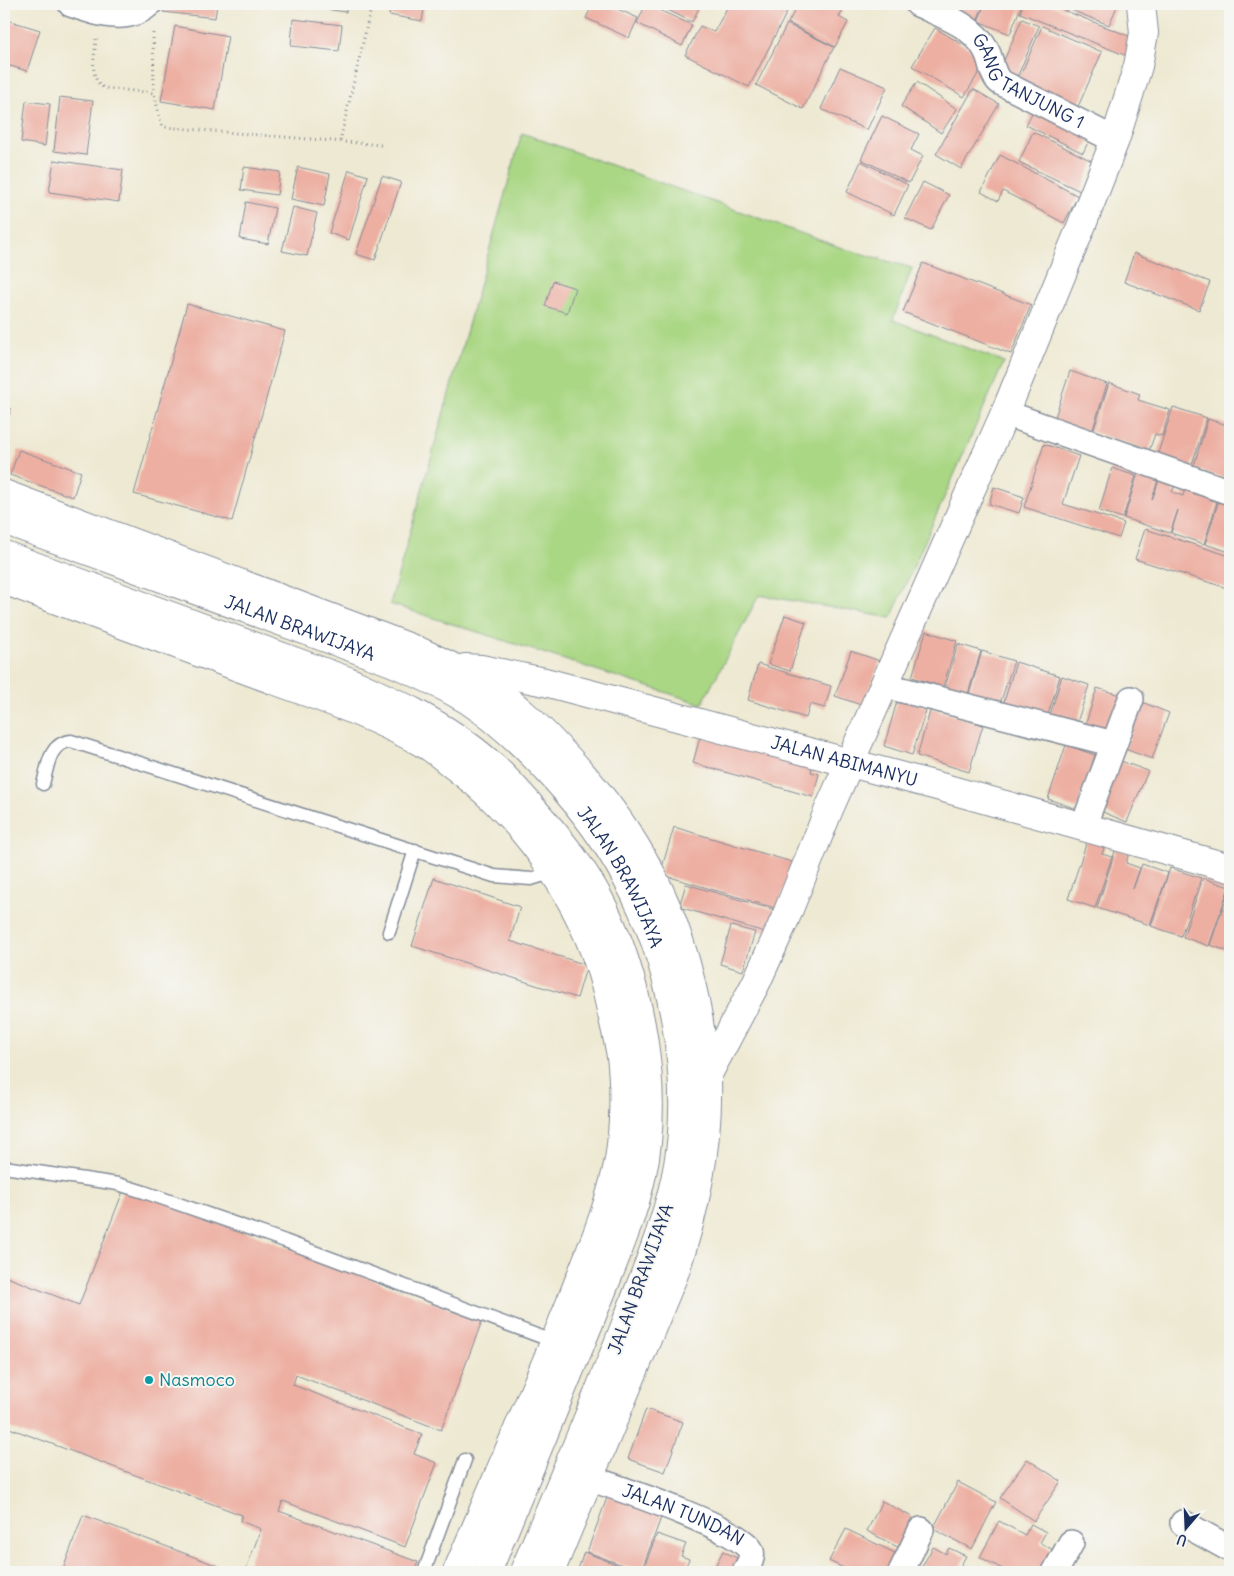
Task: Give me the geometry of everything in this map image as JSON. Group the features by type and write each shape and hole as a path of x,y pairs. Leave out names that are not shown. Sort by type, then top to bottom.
{"main road":[{"path":"708,1076 756,983 785,919 829,809 1005,413 1115,140 1138,66 1142,46 1144,33 1141,4"},
{"path":"4,494 416,650 456,668 489,687 546,736 578,768 607,802 649,869 665,901 677,934 695,1000 708,1076 706,1124 699,1182 685,1241 664,1299 550,1572"},
{"name":"JALAN BRAWIJAYA","path":"4,520 392,662 432,679 469,701 504,727 535,756 571,796 602,838 638,899 658,950 680,1044 684,1119 678,1162 671,1199 657,1243 613,1357 524,1572"},
{"name":"JALAN BRAWIJAYA","path":"4,555 348,681 396,702 436,723 475,751 508,782 555,834 583,873 603,906 633,990 647,1068 649,1106 642,1173 621,1242 487,1572"},
{"path":"5,586 359,712 431,748 474,781 524,833 554,872 572,901 592,943 605,982 621,1056 623,1109 619,1157 610,1199 554,1342 457,1572"},
{"name":"JALAN ABIMANYU","path":"456,668 481,669 530,678 851,763 1230,868"}],"street":[{"path":"71,4 98,13 124,15 142,10 151,14"},
{"name":"GANG TANJUNG 1","path":"918,4 974,33 988,52 996,79 1000,82 1115,140"},
{"path":"1005,413 1230,492"},
{"path":"883,685 1114,744"},
{"path":"1083,827 1131,699"},
{"name":"JALAN TUNDAN","path":"589,1478 696,1518 732,1534 742,1541 751,1552 752,1556 744,1572"},
{"path":"1182,1523 1230,1549"},
{"path":"901,1572 921,1530"},
{"path":"1055,1572 1071,1543"}],"lane":[{"path":"43,784 52,752 63,741 71,741 494,876 530,879 554,872"},
{"path":"389,932 415,850"},
{"path":"4,1166 118,1184 135,1189 294,1244 554,1342"},
{"path":"424,1572 465,1460"}],"path":[{"path":"340,141 372,4"},
{"path":"98,13 94,76 98,84 104,88 154,93"},
{"path":"151,14 154,93 158,105 160,124 164,127 382,145"}],"green space":[{"path":"522,133 842,248 912,268 893,320 1004,362 891,618 759,595 702,704 390,604"}],"building":[{"path":"164,4 217,4 215,18 163,12"},
{"path":"302,4 347,4 346,12 302,6"},
{"path":"391,4 425,4 422,21 389,15"},
{"path":"593,4 606,4 638,18 629,38 586,18"},
{"path":"627,4 641,4 637,9"},
{"path":"646,4 692,25 682,46 637,23"},
{"path":"656,4 701,4 692,22"},
{"path":"729,4 791,4 749,87 685,55 700,26 714,32"},
{"path":"798,4 813,4 825,10 828,4 846,4 839,17 848,22 835,47 788,23"},
{"path":"938,4 984,4 977,21"},
{"path":"985,4 1022,4 1010,34 978,21"},
{"path":"1023,4 1048,4 1134,38 1127,56 1020,13"},
{"path":"1053,4 1067,4 1065,9"},
{"path":"1074,4 1118,4 1109,25 1071,10"},
{"path":"4,19 40,30 27,71 4,64"},
{"path":"293,19 342,25 339,51 291,46"},
{"path":"1022,19 1039,26 1015,82 998,74"},
{"path":"787,24 834,47 803,109 756,85"},
{"path":"175,26 228,36 215,110 161,101"},
{"path":"1042,26 1102,52 1077,109 1017,83"},
{"path":"935,28 987,59 964,97 912,66"},
{"path":"840,67 887,87 867,130 821,109"},
{"path":"917,82 957,109 941,133 901,106"},
{"path":"973,89 999,104 961,169 936,154"},
{"path":"60,97 93,101 86,155 54,151"},
{"path":"26,101 50,104 45,146 21,142"},
{"path":"1035,107 1091,136 1083,153 1026,125"},
{"path":"882,116 919,134 911,150 923,156 909,183 861,159"},
{"path":"1033,132 1094,162 1080,191 1019,162"},
{"path":"1000,155 1078,196 1064,223 1003,191 998,201 981,192"},
{"path":"54,160 123,170 119,202 49,192"},
{"path":"861,161 908,185 894,215 847,192"},
{"path":"244,167 280,172 277,195 241,190"},
{"path":"298,167 330,174 324,206 291,199"},
{"path":"349,170 368,176 349,240 329,233"},
{"path":"382,176 401,182 375,260 356,254"},
{"path":"923,182 949,195 931,230 905,218"},
{"path":"246,202 275,208 268,244 240,239"},
{"path":"293,207 317,213 307,256 282,251"},
{"path":"1134,253 1210,282 1199,310 1124,282"},
{"path":"923,263 1031,305 1011,354 903,312"},
{"path":"553,281 575,288 567,313 545,306"},
{"path":"187,304 285,331 232,521 134,494"},
{"path":"1070,371 1107,384 1092,432 1054,420"},
{"path":"1109,383 1140,394 1138,400 1170,410 1162,436 1155,434 1149,451 1093,432"},
{"path":"4,407 11,409 4,431"},
{"path":"1173,407 1207,418 1191,467 1157,456"},
{"path":"1208,419 1230,426 1230,465 1226,479 1193,468"},
{"path":"1044,444 1079,456 1063,504 1124,523 1119,538 1024,507"},
{"path":"19,450 81,472 73,497 10,475"},
{"path":"1112,468 1136,476 1123,518 1099,511"},
{"path":"1138,473 1158,480 1152,500 1159,480 1175,485 1172,492 1183,496 1185,489 1218,499 1204,544 1171,533 1178,510 1170,533 1124,518"},
{"path":"994,487 1024,497 1019,513 989,504"},
{"path":"1219,500 1230,503 1230,552 1205,544"},
{"path":"1145,529 1230,556 1230,589 1135,559"},
{"path":"785,615 806,622 790,671 768,664"},
{"path":"926,631 957,641 943,687 912,677"},
{"path":"958,644 981,651 968,694 945,687"},
{"path":"851,651 880,661 864,706 835,696"},
{"path":"982,651 1014,661 1000,704 969,694"},
{"path":"1016,662 1060,676 1047,718 1003,705"},
{"path":"758,664 831,686 825,708 810,704 806,718 748,700"},
{"path":"1062,676 1089,685 1076,726 1049,718"},
{"path":"1097,688 1123,696 1112,734 1085,726"},
{"path":"898,698 927,707 912,755 884,746"},
{"path":"1142,702 1169,713 1152,759 1125,749"},
{"path":"931,708 983,725 969,772 917,756"},
{"path":"700,737 813,763 811,772 819,774 813,797 693,763"},
{"path":"1066,745 1095,755 1077,809 1048,799"},
{"path":"1118,760 1148,771 1127,822 1098,810"},
{"path":"674,827 792,862 778,909 660,874"},
{"path":"1088,838 1106,844 1102,854 1112,857 1095,908 1068,899"},
{"path":"1116,848 1129,853 1126,863 1140,868 1133,889 1142,864 1168,873 1150,925 1097,908"},
{"path":"1170,868 1201,878 1181,936 1151,926"},
{"path":"434,878 520,907 510,941 587,965 577,998 412,946"},
{"path":"1203,878 1229,887 1209,946 1183,937"},
{"path":"686,884 775,910 768,933 679,907"},
{"path":"1228,892 1230,893 1230,952 1210,945"},
{"path":"731,926 755,932 743,971 720,964"},
{"name":"Nasmoco","path":"125,1186 482,1321 441,1430 296,1375 293,1385 422,1434 414,1454 437,1463 405,1547 283,1501 279,1511 418,1562 414,1572 245,1572 261,1529 240,1521 242,1515 4,1426 4,1276 79,1305"},
{"path":"646,1409 683,1422 665,1472 628,1459"},
{"path":"1027,1459 1061,1481 1034,1521 1000,1498"},
{"path":"958,1482 996,1502 972,1549 933,1529"},
{"path":"608,1495 662,1515 641,1572 587,1552"},
{"path":"882,1501 912,1517 909,1523 916,1527 903,1550 867,1531"},
{"path":"83,1515 234,1572 62,1572"},
{"path":"999,1521 1025,1535 1031,1524 1046,1532 1040,1543 1059,1553 1049,1572 1008,1572 980,1557"},
{"path":"846,1529 901,1556 893,1572 852,1572 829,1561"},
{"path":"657,1534 686,1544 681,1556 689,1559 683,1572 642,1572"},
{"path":"933,1547 946,1554 949,1548 966,1556 957,1572 919,1572"},
{"path":"723,1551 743,1561 738,1572 712,1572"},
{"path":"584,1552 636,1572 577,1572"},
{"path":"963,1567 975,1572 961,1572"}],"place":[{"name":"Nasmoco","path":"149,1380"}]}
